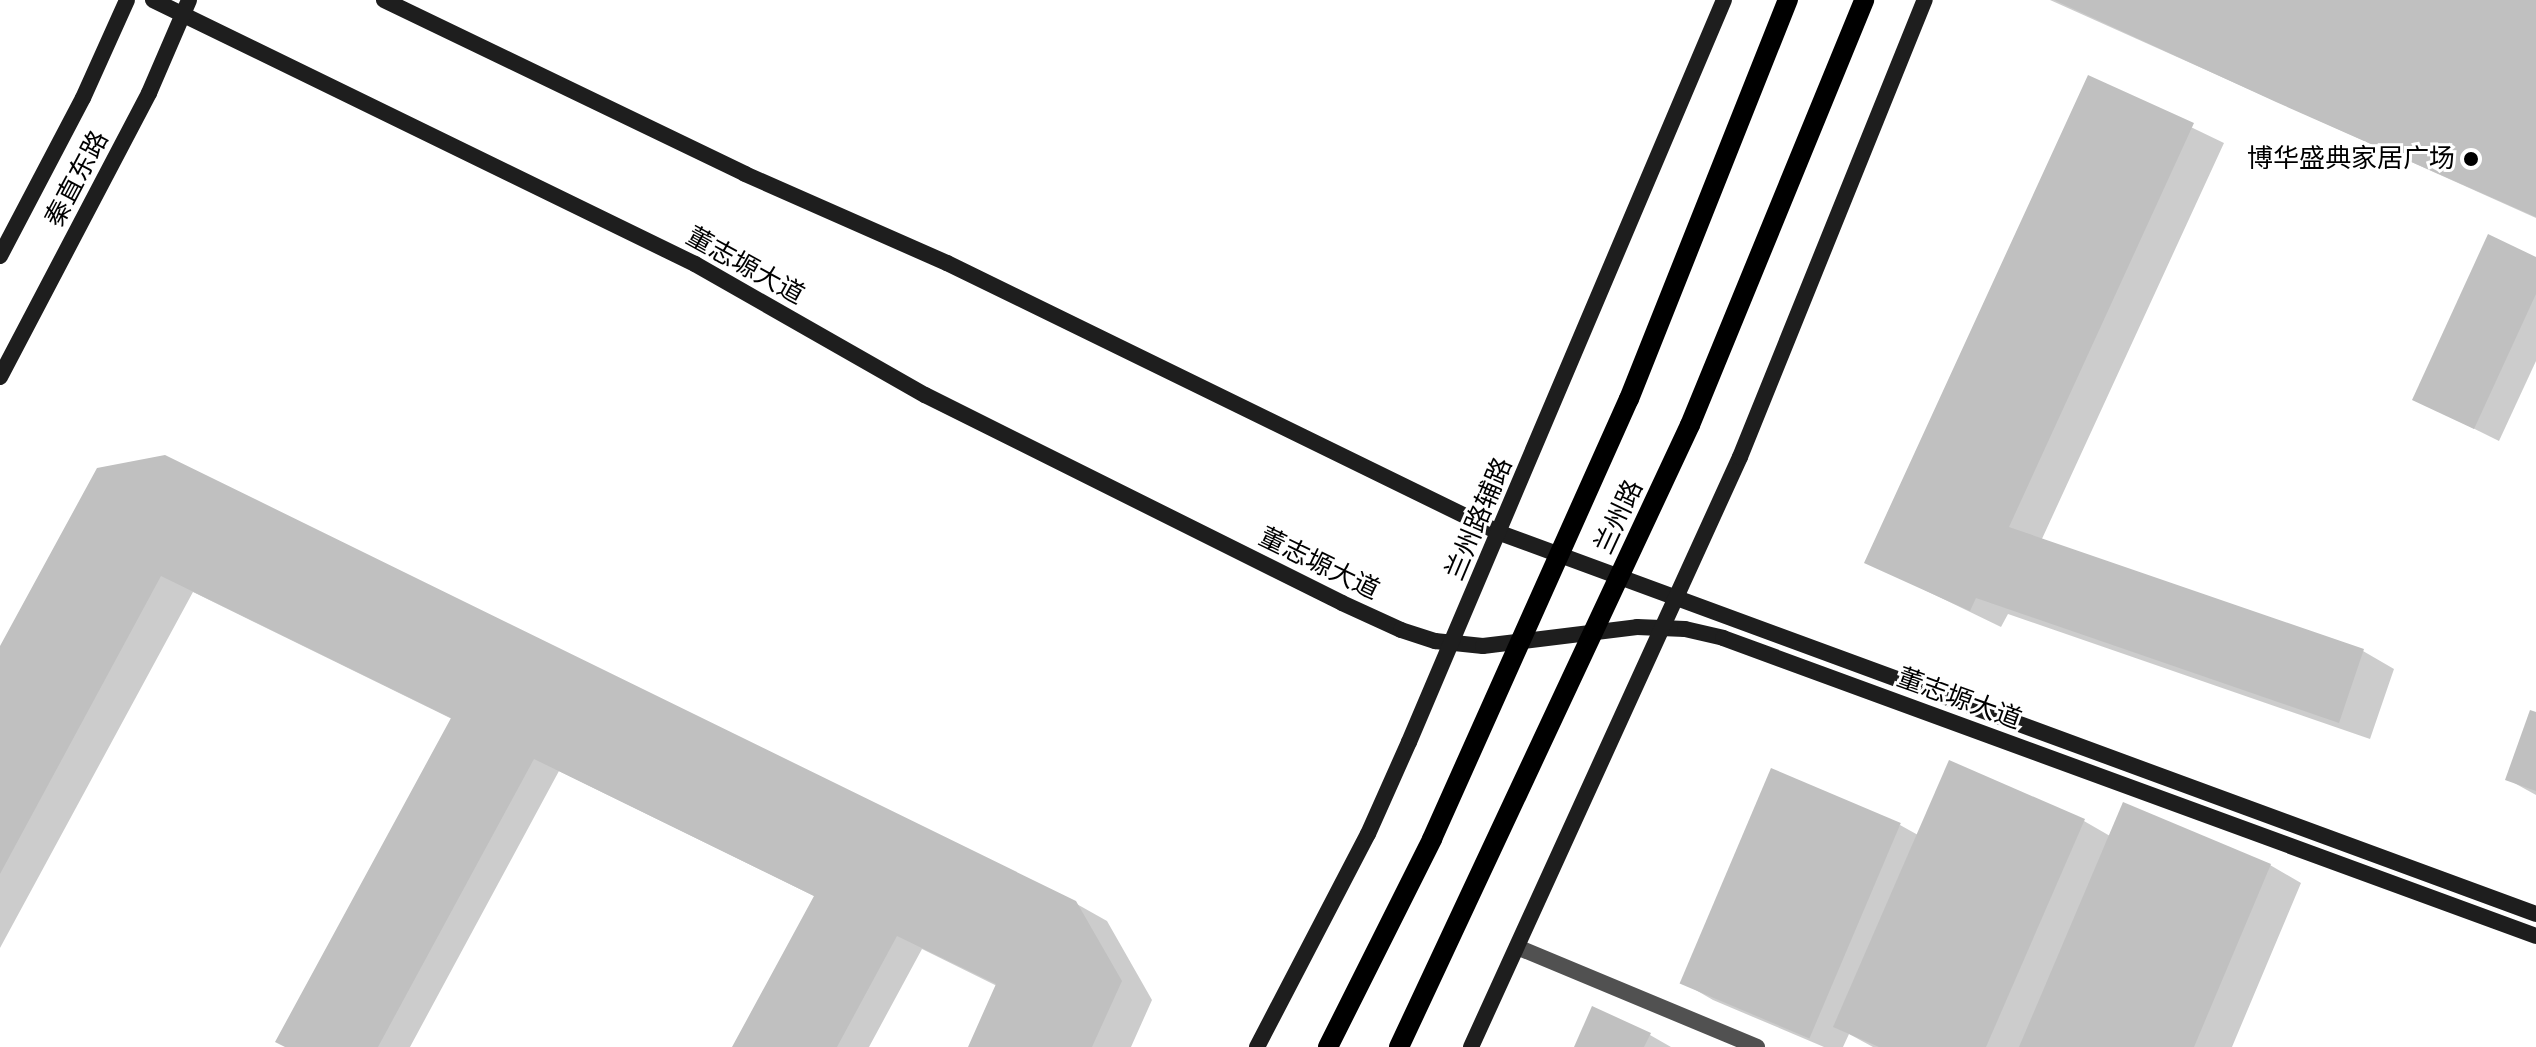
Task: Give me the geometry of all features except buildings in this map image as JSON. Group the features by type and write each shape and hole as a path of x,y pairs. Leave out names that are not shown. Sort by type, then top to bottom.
{"main road":[{"name":"兰州路","path":"1328,1047 1432,839 1629,399 1788,0"},
{"name":"兰州路","path":"1399,1047 1690,425 1864,0"}],"street":[{"name":"秦直东路","path":"0,256 83,98 127,0"},
{"name":"董志塬大道","path":"153,0 186,8 695,264 925,395 1401,630 1483,646 1596,630 1685,629 1754,648 2536,936"},
{"name":"董志塬大道","path":"384,0 745,174 947,263 1500,533 2536,914"},
{"name":"兰州路辅路","path":"1257,1047 1368,834 1500,533 1724,0"},
{"path":"1471,1047 1677,599 1834,231 1925,0"},
{"name":"秦直东路","path":"0,377 149,93 186,8"}],"lane":[{"path":"1517,947 1757,1047"}],"place":[{"name":"博华盛典家居广场","path":"2471,159"}]}
